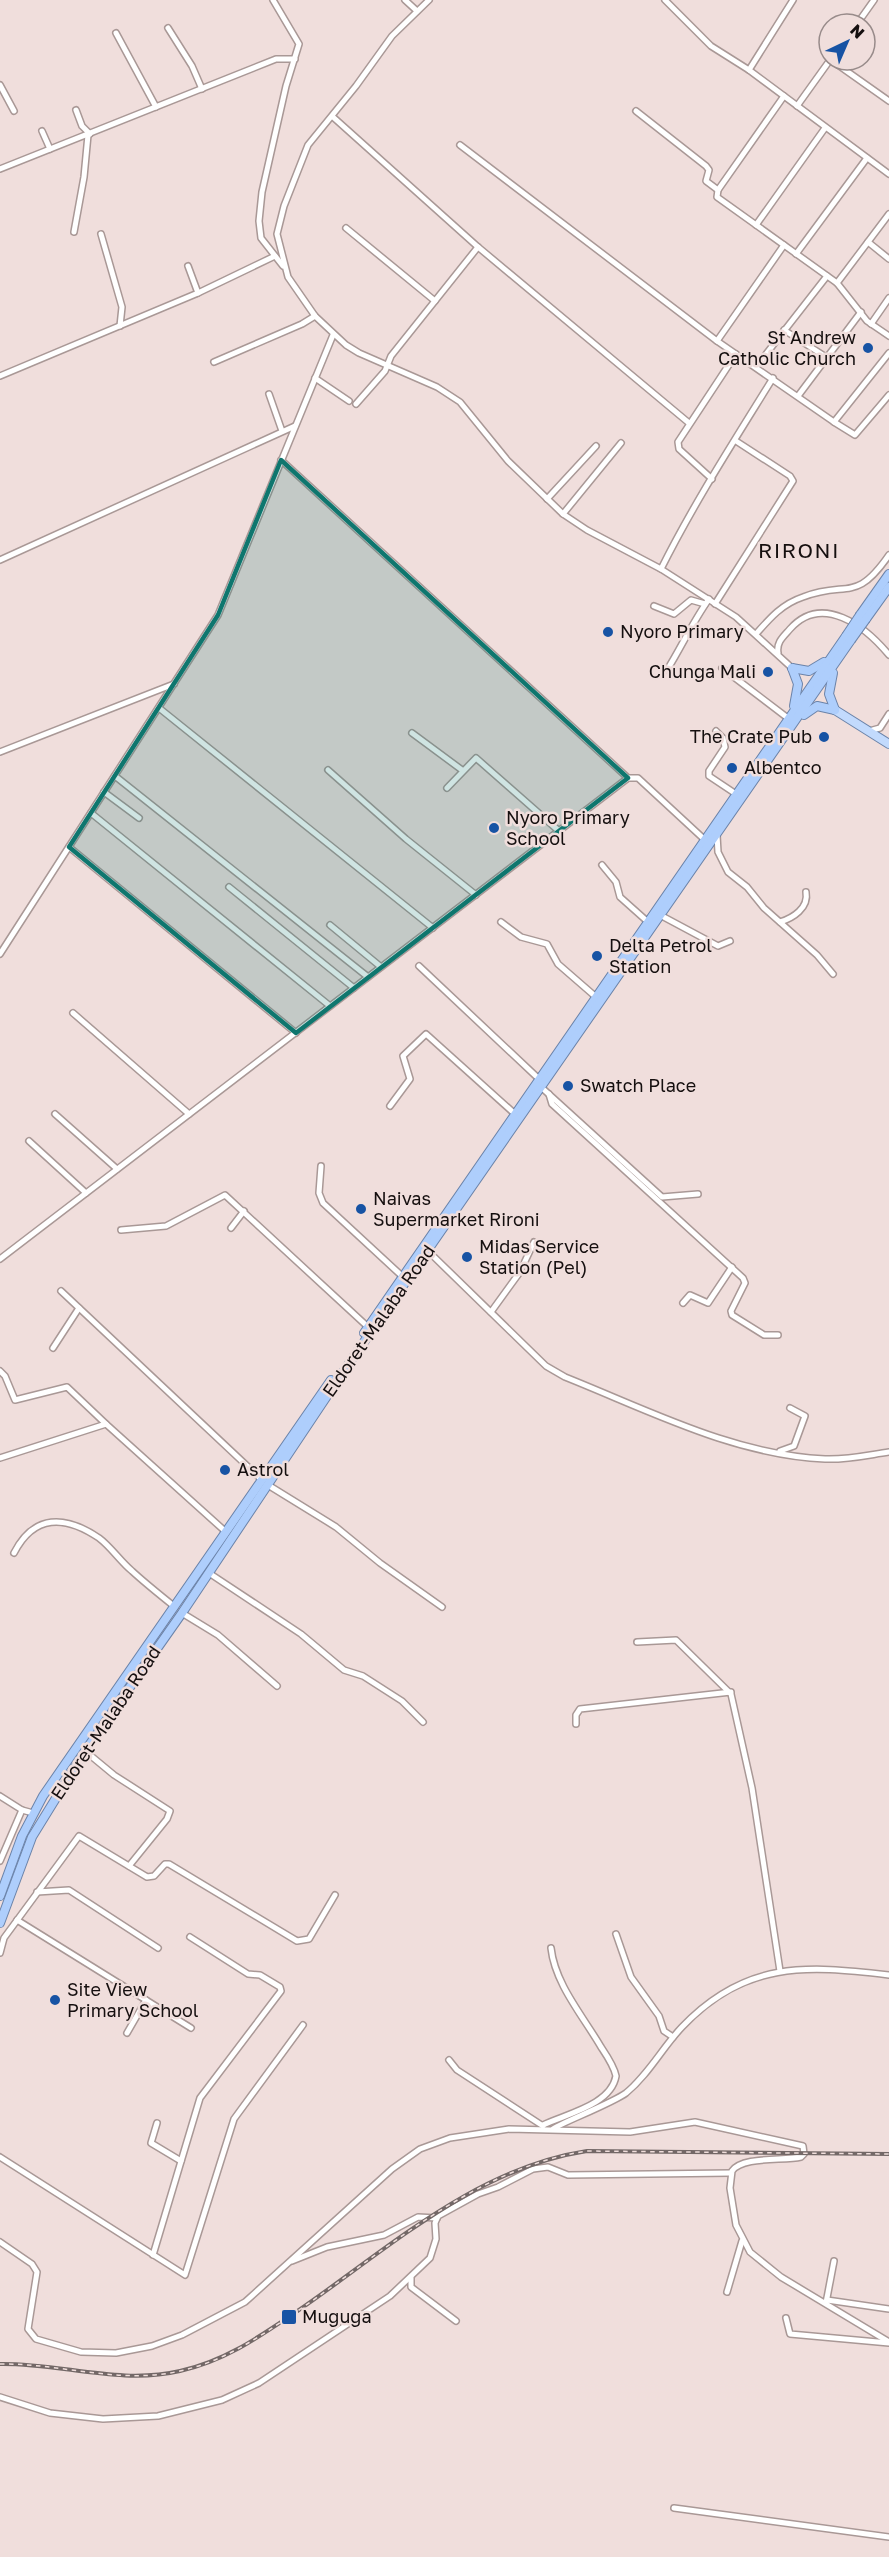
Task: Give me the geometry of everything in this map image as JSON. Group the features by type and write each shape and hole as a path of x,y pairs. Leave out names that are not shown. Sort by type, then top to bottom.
{"highway":[{"name":"Eldoret-Malaba Road","path":"0,1896 33,1813 178,1610 209,1572 368,1327 515,1114 540,1083 789,731 889,574"},
{"name":"Eldoret-Malaba Road","path":"863,617 889,587"},
{"name":"Eldoret-Malaba Road","path":"0,1923 21,1861 33,1837 85,1751 178,1610 226,1532 265,1483 428,1251 596,997 790,717 839,652"},
{"path":"790,717 798,691 792,668 806,671 815,669 839,652"},
{"path":"836,710 829,688 839,652"},
{"path":"789,731 811,708 823,706 836,710"}],"main road":[{"path":"836,710 889,744"}],"street":[{"path":"273,0 297,38 298,53 286,86 262,192 259,221 261,238 286,270"},
{"path":"405,0 417,11"},
{"path":"429,0 392,36 333,117 308,145 284,206 277,234 286,270 294,288 333,335 359,353 437,387 460,402 508,461 563,514 587,530 661,569 707,602"},
{"path":"665,0 703,39 749,70 889,174"},
{"path":"749,70 793,0"},
{"path":"168,28 192,66 202,89"},
{"path":"116,33 156,107"},
{"path":"0,169 276,59 295,59"},
{"path":"797,106 822,72"},
{"path":"848,72 887,100 889,92"},
{"path":"0,85 14,111"},
{"path":"784,96 718,190 717,197 837,283 871,324 889,336"},
{"path":"74,232 89,134 82,126 76,110"},
{"path":"636,111 706,166 709,170 706,181 718,190"},
{"path":"333,117 478,247 689,423"},
{"path":"756,225 825,128"},
{"path":"42,131 50,149"},
{"path":"460,145 717,341 855,435 889,395"},
{"path":"796,254 867,158"},
{"path":"837,283 889,214"},
{"path":"346,228 435,301"},
{"path":"101,234 119,294 122,314 120,326"},
{"path":"868,242 889,259"},
{"path":"717,341 784,245"},
{"path":"356,404 478,247"},
{"path":"0,376 198,293 275,256"},
{"path":"188,266 198,293"},
{"path":"756,367 827,276"},
{"path":"871,324 889,298"},
{"path":"798,396 861,312"},
{"path":"213,362 302,324 315,316"},
{"path":"784,330 826,357"},
{"path":"0,953 159,708 224,603 333,335"},
{"path":"834,422 889,353"},
{"path":"712,479 678,445 689,423 736,354"},
{"path":"315,378 349,401"},
{"path":"661,569 690,510 736,441 773,378"},
{"path":"269,394 282,431"},
{"path":"0,560 295,426"},
{"path":"715,603 793,481 736,441"},
{"path":"563,514 621,443"},
{"path":"547,499 596,446"},
{"path":"281,460 628,778"},
{"path":"756,634 777,611 789,603 817,593 860,586 869,581 889,555"},
{"path":"884,600 889,594"},
{"path":"654,606 674,614 692,600 715,603 756,634 792,668"},
{"path":"667,670 687,638 688,629 707,602"},
{"path":"778,654 780,641 798,621 809,613 824,611 848,621 889,656"},
{"path":"722,668 790,717"},
{"path":"0,752 174,684"},
{"path":"159,708 433,928"},
{"path":"869,731 880,728 889,714"},
{"path":"716,731 723,738 725,747 709,771 709,776 736,794"},
{"path":"412,733 462,770"},
{"path":"447,788 476,758 559,831"},
{"path":"328,770 406,839 476,895"},
{"path":"114,776 368,977"},
{"path":"0,1259 628,778 638,778 705,840"},
{"path":"104,792 139,818"},
{"path":"91,813 330,1006"},
{"path":"717,834 718,852 725,868 780,922 818,955 832,974"},
{"path":"69,847 296,1033"},
{"path":"602,865 616,882 620,897 648,922"},
{"path":"229,887 354,988"},
{"path":"780,922 790,918 803,906 806,892"},
{"path":"660,915 718,946 730,941"},
{"path":"501,922 521,937 547,944 558,964 596,997"},
{"path":"330,925 381,967"},
{"path":"419,966 549,1094 662,1197 698,1194"},
{"path":"73,1013 189,1114"},
{"path":"390,1106 411,1079 403,1056 426,1034 515,1114"},
{"path":"549,1094 552,1104 745,1281 731,1314 764,1335 778,1335"},
{"path":"55,1114 117,1169"},
{"path":"29,1141 86,1193"},
{"path":"321,1166 319,1184 323,1203 403,1277"},
{"path":"121,1230 166,1226 223,1195 228,1196 368,1327"},
{"path":"231,1228 244,1211"},
{"path":"491,1312 520,1272 534,1242"},
{"path":"428,1251 546,1365 559,1374 734,1443 776,1452 835,1459 889,1452"},
{"path":"683,1303 690,1295 708,1303 732,1267"},
{"path":"61,1291 265,1483 336,1527 380,1563 442,1607"},
{"path":"53,1348 79,1308"},
{"path":"0,1371 5,1376 15,1400 67,1387 226,1532"},
{"path":"776,1452 794,1446 805,1416 790,1408"},
{"path":"0,1458 106,1424"},
{"path":"14,1553 25,1534 35,1525 54,1521 63,1522 99,1539 132,1572 178,1610 218,1635 277,1686"},
{"path":"209,1572 301,1634 344,1670 363,1676 402,1701 423,1722"},
{"path":"637,1642 676,1640 730,1692 752,1788 780,1971"},
{"path":"576,1724 576,1715 580,1709 730,1692"},
{"path":"85,1751 114,1775 170,1811 167,1819 129,1866"},
{"path":"0,1796 22,1810 33,1813"},
{"path":"0,1861 3,1845 22,1810"},
{"path":"0,1953 4,1938 79,1836 149,1877 165,1864 169,1864 297,1941 309,1939 335,1895"},
{"path":"37,1893 69,1890 158,1948"},
{"path":"17,1920 191,2028"},
{"path":"616,1934 631,1977 659,2016 664,2031 673,2037"},
{"path":"153,2255 200,2098 282,1989 260,1975 248,1974 190,1937"},
{"path":"0,2242 32,2264 37,2272 28,2329 31,2335 36,2339 81,2352 99,2354 127,2352 182,2335 245,2302 392,2169 420,2149 469,2133 543,2126 595,2102 612,2087 616,2076 576,2004 556,1974 551,1948"},
{"path":"553,2129 557,2124 592,2113 623,2095 642,2078 673,2037 712,2000 746,1982 780,1971 810,1968 889,1975"},
{"path":"127,2033 146,2000"},
{"path":"0,2157 186,2274 234,2120 303,2025"},
{"path":"449,2060 457,2070 543,2126 553,2129 582,2132 630,2132 695,2122 803,2146 804,2154 801,2157 738,2164 731,2173 733,2206 742,2241 768,2269 826,2302 889,2343"},
{"path":"157,2123 151,2143 181,2161"},
{"path":"287,2263 327,2247 384,2235 420,2217 437,2218 478,2194 543,2167 568,2175 731,2173"},
{"path":"0,2397 50,2413 103,2419 158,2416 208,2405 245,2390 378,2305 412,2277 427,2262 432,2253 437,2218"},
{"path":"727,2292 742,2241"},
{"path":"826,2302 834,2261"},
{"path":"412,2277 411,2287 456,2321"},
{"path":"826,2302 889,2309"},
{"path":"786,2318 790,2334 889,2343"},
{"path":"674,2508 889,2537"}],"highlighted area":[{"path":"281,460 628,778 296,1033 69,847 218,615"}],"railway":[{"path":"0,2364 135,2376 157,2375 196,2367 227,2355 269,2330 399,2238 470,2193 546,2160 587,2151 889,2154"}],"place":[{"name":"St Andrew Catholic Church","path":"868,348"},
{"name":"Nyoro Primary","path":"608,632"},
{"name":"Chunga Mali","path":"768,672"},
{"name":"The Crate Pub","path":"824,737"},
{"name":"Albentco","path":"732,768"},
{"name":"Nyoro Primary School","path":"494,828"},
{"name":"Delta Petrol Station","path":"597,956"},
{"name":"Swatch Place","path":"568,1086"},
{"name":"Naivas Supermarket Rironi","path":"361,1209"},
{"name":"Midas Service Station (Pel)","path":"467,1257"},
{"name":"Astrol","path":"225,1470"},
{"name":"Site View Primary School","path":"55,2000"},
{"name":"Muguga","path":"289,2317"}],"district":[{"name":"RIRONI","path":"799,551"}]}
